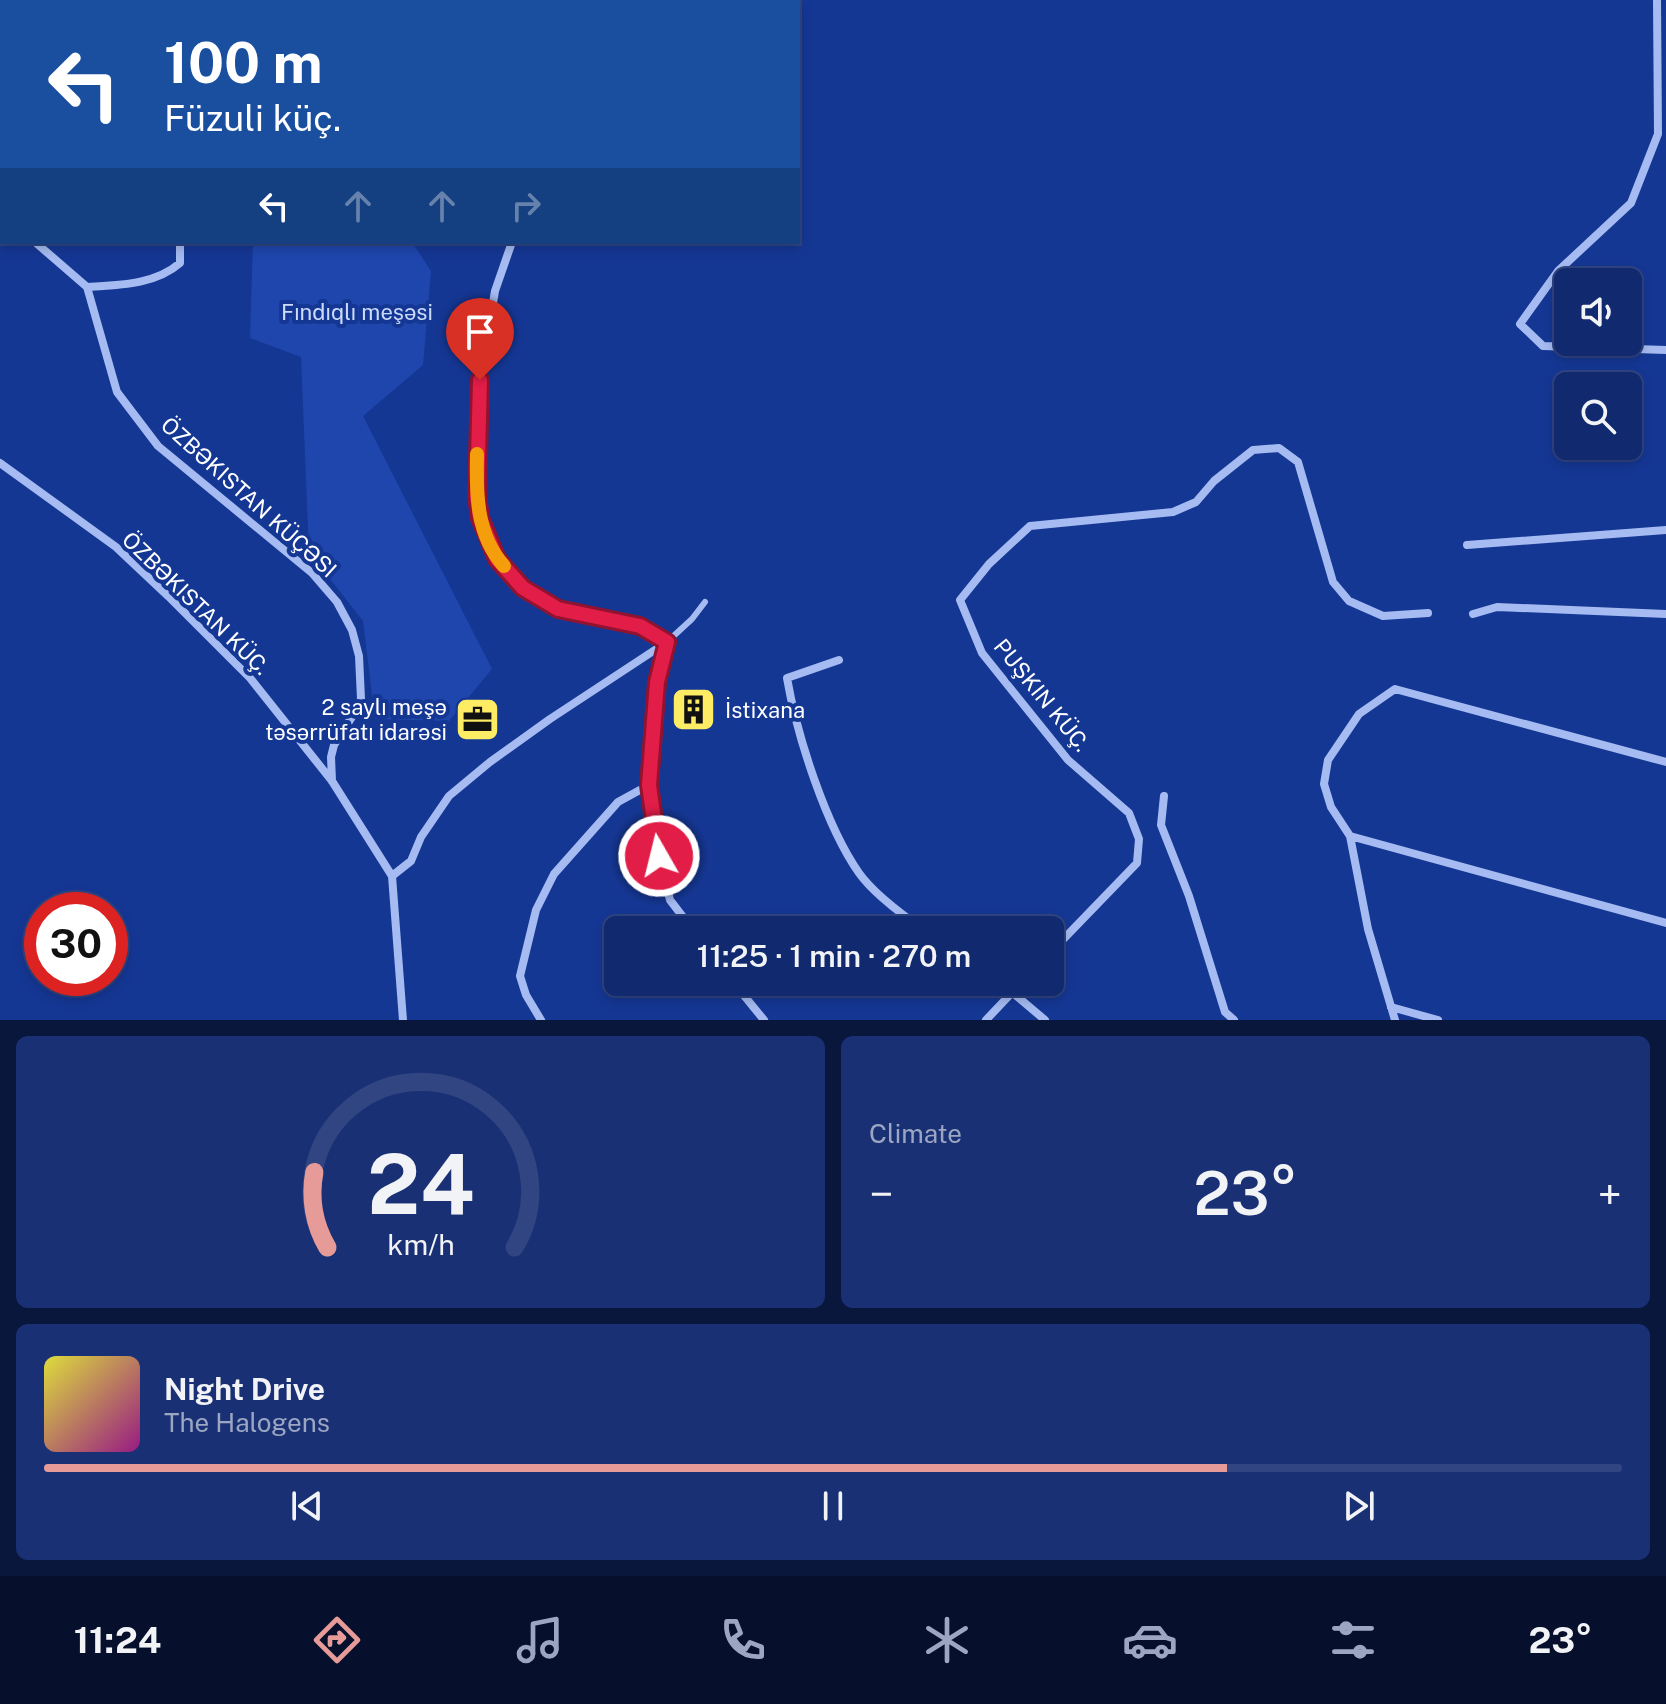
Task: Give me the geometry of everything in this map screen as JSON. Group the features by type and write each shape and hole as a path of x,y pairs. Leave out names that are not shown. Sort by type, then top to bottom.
{"street":[{"path":"1657,0 1658,134 1631,203 1558,271 1520,324 1543,346 1666,350"},
{"path":"37,244 87,287 123,285 170,272 180,263 180,244"},
{"path":"511,244 495,291 480,380 477,496 485,532 497,559 523,588 558,609 640,626 667,642"},
{"name":"ÖZBƏKISTAN KÜÇƏSI","path":"87,287 117,392 158,446 312,573 337,602 352,630 359,656 361,699 334,745 332,781"},
{"name":"PUŞKIN KÜÇ.","path":"1064,939 1137,863 1139,839 1129,813 1068,760 982,653 960,600 989,564 1030,526 1173,512 1196,502 1214,481 1253,450 1279,448 1298,462 1333,582 1349,601 1383,616 1428,613"},
{"name":"ÖZBƏKISTAN KÜÇ.","path":"0,463 116,547 168,596 250,678 332,781 392,876 403,1020"},
{"path":"1467,545 1666,530"},
{"path":"1473,614 1497,607 1666,614"},
{"path":"667,642 657,682 649,785 659,856 670,900 682,916"},
{"path":"392,876 411,861 421,837 449,796 550,719 667,642"},
{"path":"839,660 787,678 792,705 831,824 861,875 905,916"},
{"path":"1395,1020 1368,929 1350,836 1331,807 1324,784 1328,760 1359,714 1395,689 1666,762"},
{"path":"541,1020 526,995 520,976 536,910 554,874 618,802 649,785"},
{"path":"1164,796 1161,825 1189,896 1225,1012 1234,1020"},
{"path":"1350,836 1666,923"},
{"path":"744,996 764,1020"},
{"path":"986,1020 1008,996"},
{"path":"1019,996 1045,1020"},
{"path":"1391,1007 1438,1020"}],"lane":[{"path":"667,642 705,602"}],"green space":[{"name":"Fındıqlı meşəsi","path":"253,244 413,244 431,271 423,365 363,416 492,669 449,721 375,719 363,621 309,552 301,357 250,338"}],"slow traffic":[{"path":"477,454 480,518 497,559 504,566"}],"place":[{"name":"İstixana","path":"694,710"},
{"name":"2 saylı meşə təsərrüfatı idarəsi","path":"478,720"}],"route":[{"path":"480,380 477,496 480,518 497,559 523,588 558,609 640,626 667,642 657,682 649,785 659,856"}]}
